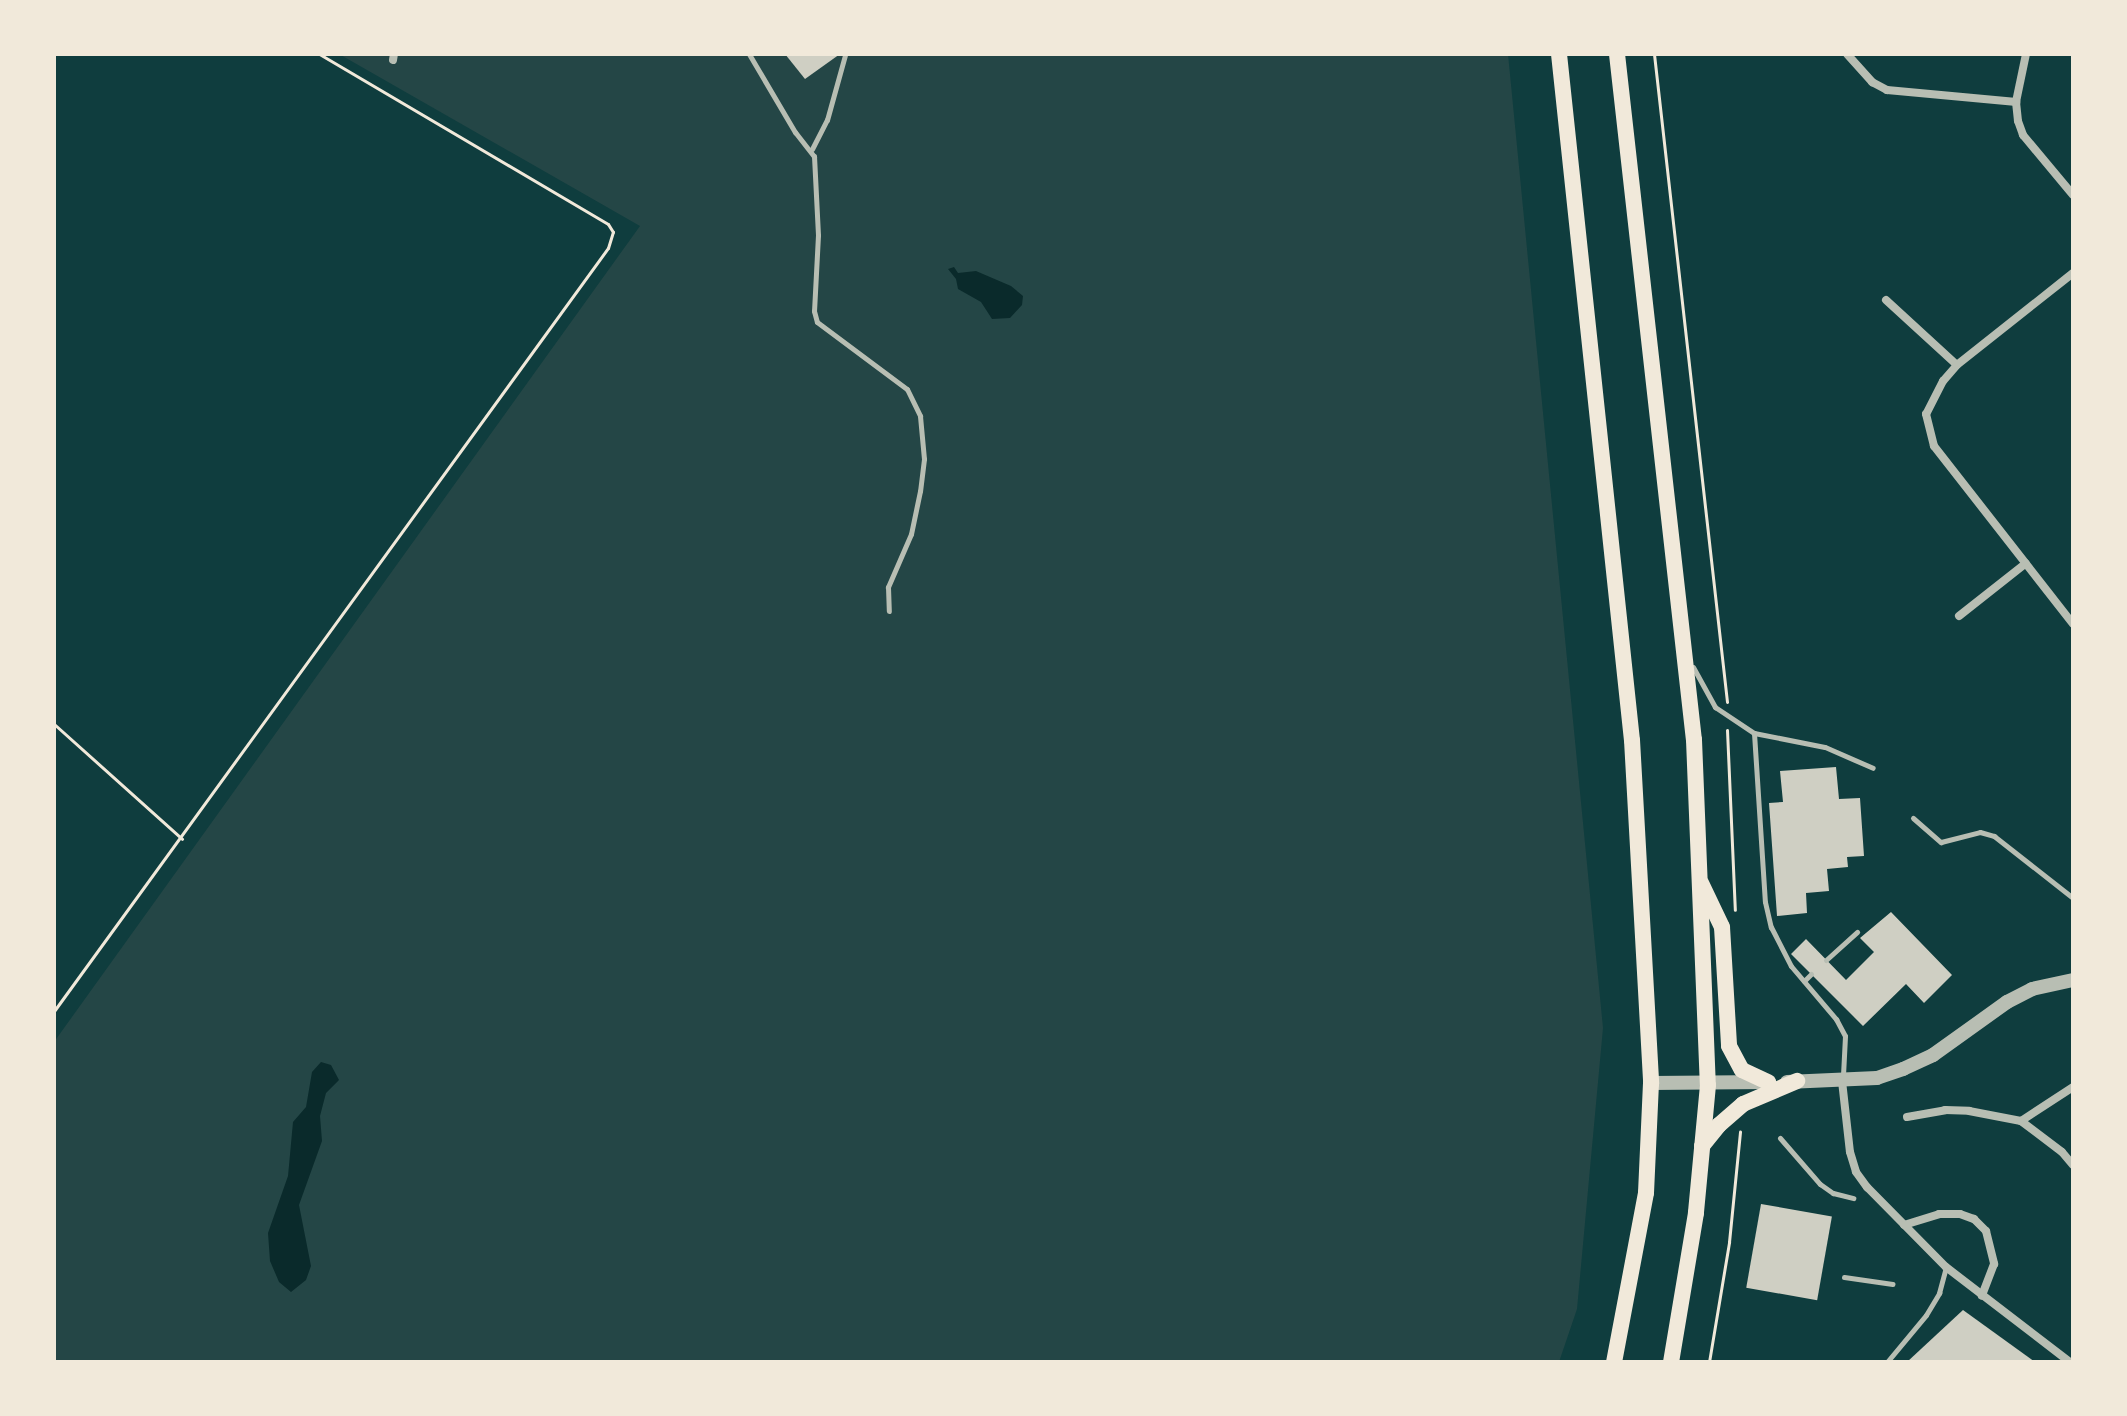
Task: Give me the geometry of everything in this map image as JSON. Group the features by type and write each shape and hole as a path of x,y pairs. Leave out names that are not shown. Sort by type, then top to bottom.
{"main road":[{"path":"1559,54 1632,740 1651,1083 1646,1193 1614,1362"},
{"path":"1617,54 1694,740 1700,881 1708,1085 1696,1213 1671,1362"},
{"path":"1700,881 1722,927 1729,1046 1742,1070 1768,1082"},
{"path":"1702,1146 1719,1125 1743,1104 1797,1081"}],"street":[{"path":"1847,54 1872,82 1887,90 2016,102"},
{"path":"2026,54 2016,102 2023,135 2073,195"},
{"path":"2073,273 1957,365 1943,381 1926,414 1934,446 2073,624"},
{"path":"1886,300 1957,365"},
{"path":"1959,616 2026,563"},
{"path":"1651,1083 1708,1085 1877,1078 1933,1055 2007,1002 2032,989 2073,980"},
{"path":"1842,1081 1850,1152 1856,1172 1946,1267 2070,1362"},
{"path":"2021,1121 2073,1087"},
{"path":"1907,1117 1945,1110 1969,1111 2021,1121 2053,1144 2073,1165"},
{"path":"1904,1225 1939,1214 1960,1214 1974,1219 1986,1231 1992,1245 1994,1264 1982,1296"}],"lane":[{"path":"749,54 795,132 812,149"},
{"path":"845,55 827,120 812,149 817,222 814,317 822,327 907,389 920,416 924,459 920,491 911,534 888,587 889,611"},
{"path":"1682,640 1706,696 1715,707 1754,733 1825,747 1873,768"},
{"path":"1754,733 1765,902 1780,949 1836,1019 1845,1036 1847,1060 1842,1081"},
{"path":"1913,818 1941,842 1980,832 1994,836 2073,898"},
{"path":"1826,960 1857,932"},
{"path":"1804,981 1811,974"},
{"path":"1780,1138 1820,1184 1833,1193 1853,1198"},
{"path":"1887,1362 1926,1315 1939,1293 1946,1267"},
{"path":"1844,1277 1893,1284"}],"path":[{"path":"54,1011 182,839 608,248 613,232 608,224 319,54"},
{"path":"1654,54 1727,707"},
{"path":"54,724 182,839"},
{"path":"1727,726 1736,917"},
{"path":"1709,1362 1729,1242 1743,1104"}],"shaded area":[{"path":"339,54 1508,54 1603,1028 1577,1309 1559,1362 54,1362 54,1042 640,226"},
{"path":"954,267 958,273 976,271 1011,286 1023,296 1022,305 1010,318 992,319 981,302 958,289 956,279 948,269"},
{"path":"321,1062 331,1065 339,1080 326,1093 320,1116 322,1141 299,1205 311,1266 306,1280 291,1292 279,1282 270,1261 268,1233 288,1176 293,1122 306,1107 312,1072"}],"building":[{"path":"785,54 840,54 805,79"},
{"path":"1836,767 1839,799 1860,798 1864,856 1847,857 1848,867 1827,869 1829,891 1806,893 1807,913 1777,916 1769,803 1783,802 1780,771"},
{"path":"1891,912 1952,975 1924,1003 1906,984 1863,1026 1791,954 1806,939 1846,980 1874,952 1860,938"},
{"path":"1761,1204 1832,1217 1817,1300 1746,1288"},
{"path":"1963,1310 2035,1362 1907,1362"}]}
